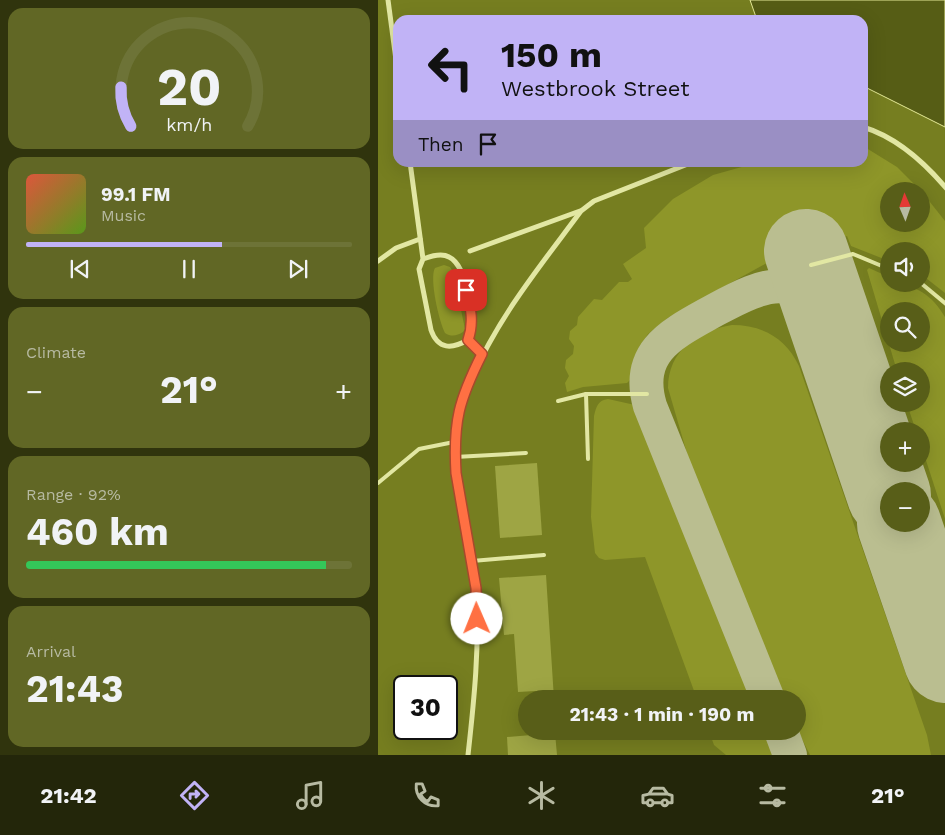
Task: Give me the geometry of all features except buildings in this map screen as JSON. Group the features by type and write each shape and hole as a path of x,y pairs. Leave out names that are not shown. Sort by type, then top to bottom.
{"street":[{"path":"388,0 393,37"},
{"path":"868,129 898,143 930,169 946,188"},
{"path":"411,167 423,258 419,269 434,338 442,346 449,348 468,340 472,329 472,318 458,264 448,256 435,255 423,258"},
{"path":"468,755 477,649 476,588 456,473 454,442 459,408 482,354 503,316 581,211 594,200 680,167"},
{"path":"470,251 581,211"},
{"path":"378,261 396,248 420,239"},
{"path":"468,340 482,354"}],"lane":[{"path":"811,264 853,254 880,265"},
{"path":"930,291 946,304"},
{"path":"586,394 588,459"},
{"path":"558,401 586,394 647,394"},
{"path":"378,483 418,449 454,442"},
{"path":"455,457 526,454"},
{"path":"472,561 544,555"}],"shaded area":[{"path":"750,0 945,0 945,127 868,88 868,15 755,15"},
{"path":"868,149 897,167 912,182 880,182 880,232 930,232 930,202 945,221 945,293 930,281 930,242 880,242 880,257 851,246 847,236 765,264 669,317 648,334 639,347 633,360 630,380 627,383 583,387 567,392 565,383 569,376 565,368 566,360 573,354 574,346 569,339 570,331 577,325 578,317 594,299 602,300 619,282 628,282 632,279 623,264 646,248 644,228 673,199 713,175 742,167 868,167"},
{"path":"444,265 450,267 453,272 465,329 454,336 445,333 434,290 433,273 435,268"},
{"path":"869,268 880,273 880,292 922,292 935,303 945,317 945,519 930,472 930,422 913,422 910,412 930,412 930,362 894,362 891,352 930,352 930,302 880,302 880,314 867,270"},
{"path":"732,325 753,327 772,335 794,356 799,366 927,735 931,755 810,755 802,740 806,740 806,690 779,690 693,474 668,388 669,375 679,353 696,337"},
{"path":"608,399 635,405 749,690 694,690 645,557 605,560 599,558 595,553 591,517 594,416 598,404"},
{"path":"712,740 769,740 775,755 726,755 714,745"}],"taxiway":[{"path":"764,690 650,406 647,387 648,371 653,357 672,336 700,318 734,300 766,288 781,286 795,289 808,297 821,310 833,330"},
{"path":"784,740 790,755"}],"runway":[{"path":"806,251 885,482"},
{"path":"902,532 946,661"}],"route":[{"path":"466,290 472,318 472,329 468,340 482,354 459,408 454,442 456,473 476,588 477,619"}]}
